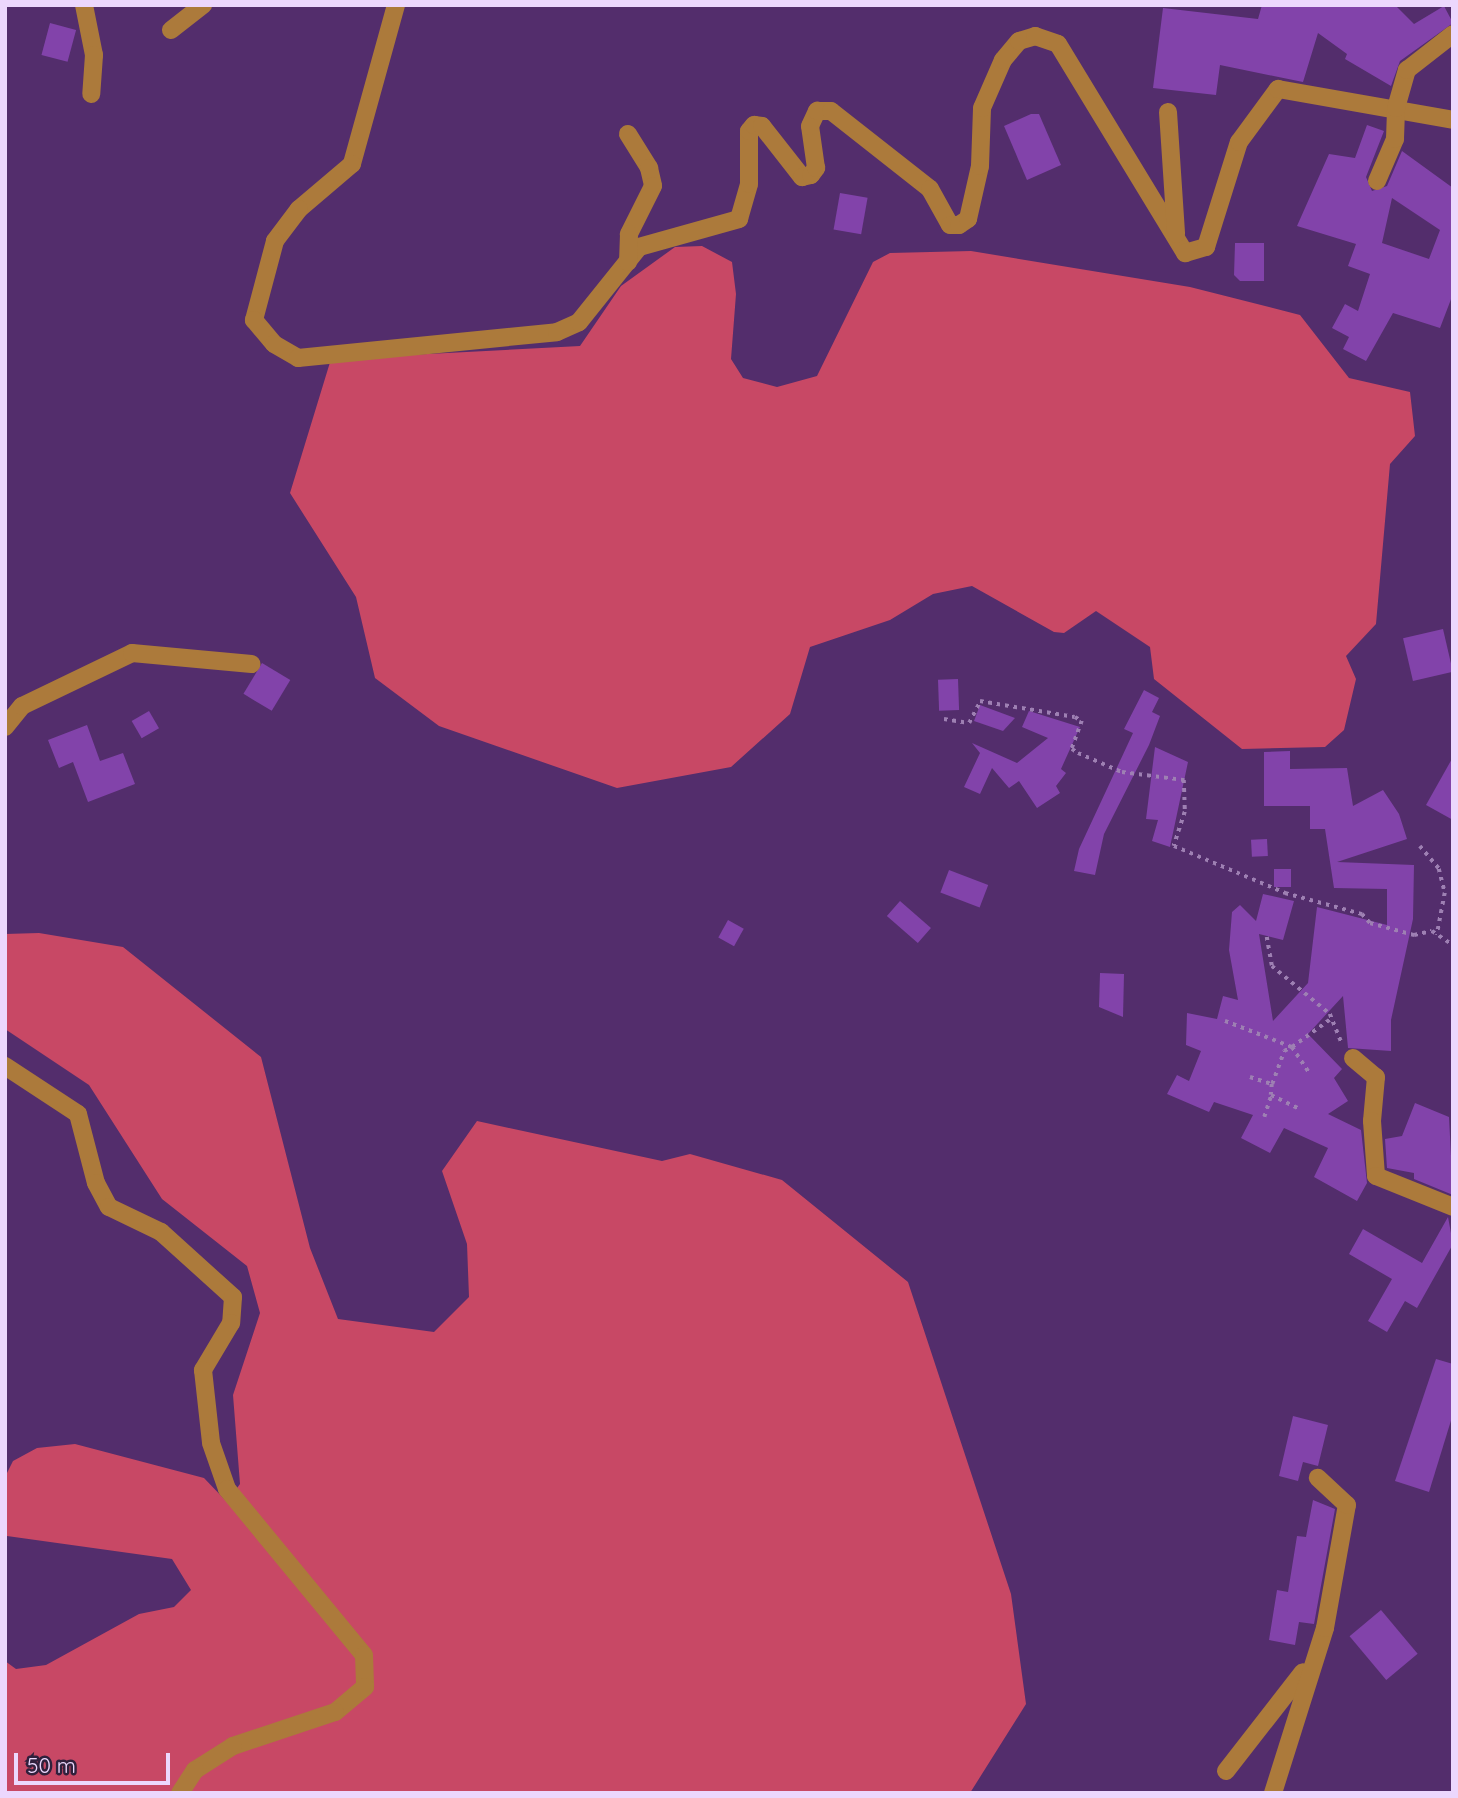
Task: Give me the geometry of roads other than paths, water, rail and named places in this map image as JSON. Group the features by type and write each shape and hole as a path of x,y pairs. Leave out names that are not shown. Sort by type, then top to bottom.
{"street":[{"path":"84,5 94,55 91,94"},
{"path":"170,30 203,5"},
{"path":"397,5 352,164 299,209 275,240 254,320 274,345 298,358 557,332 579,322 639,247 668,235 740,219 749,184 749,131 754,125 762,126 802,177 811,175 816,168 810,126 817,111 831,111 930,189 950,225 959,225 968,219 980,166 982,108 1003,60 1019,41 1045,35 1058,44 1185,253 1206,247 1239,142 1278,89 1453,120"},
{"path":"1377,181 1395,139 1396,108 1407,70 1453,34"},
{"path":"1168,113 1176,238"},
{"path":"628,134 649,168 653,186 629,234 628,262"},
{"path":"5,727 22,706 132,653 251,664"},
{"path":"1353,1058 1376,1077 1371,1121 1376,1176 1453,1207"},
{"path":"5,1066 78,1114 96,1183 109,1207 161,1232 233,1297 230,1323 203,1370 211,1443 227,1489 364,1655 365,1687 335,1712 233,1746 195,1770 180,1793"},
{"path":"1273,1793 1310,1664 1325,1628 1347,1505 1318,1478"},
{"path":"1226,1771 1310,1664"}]}
